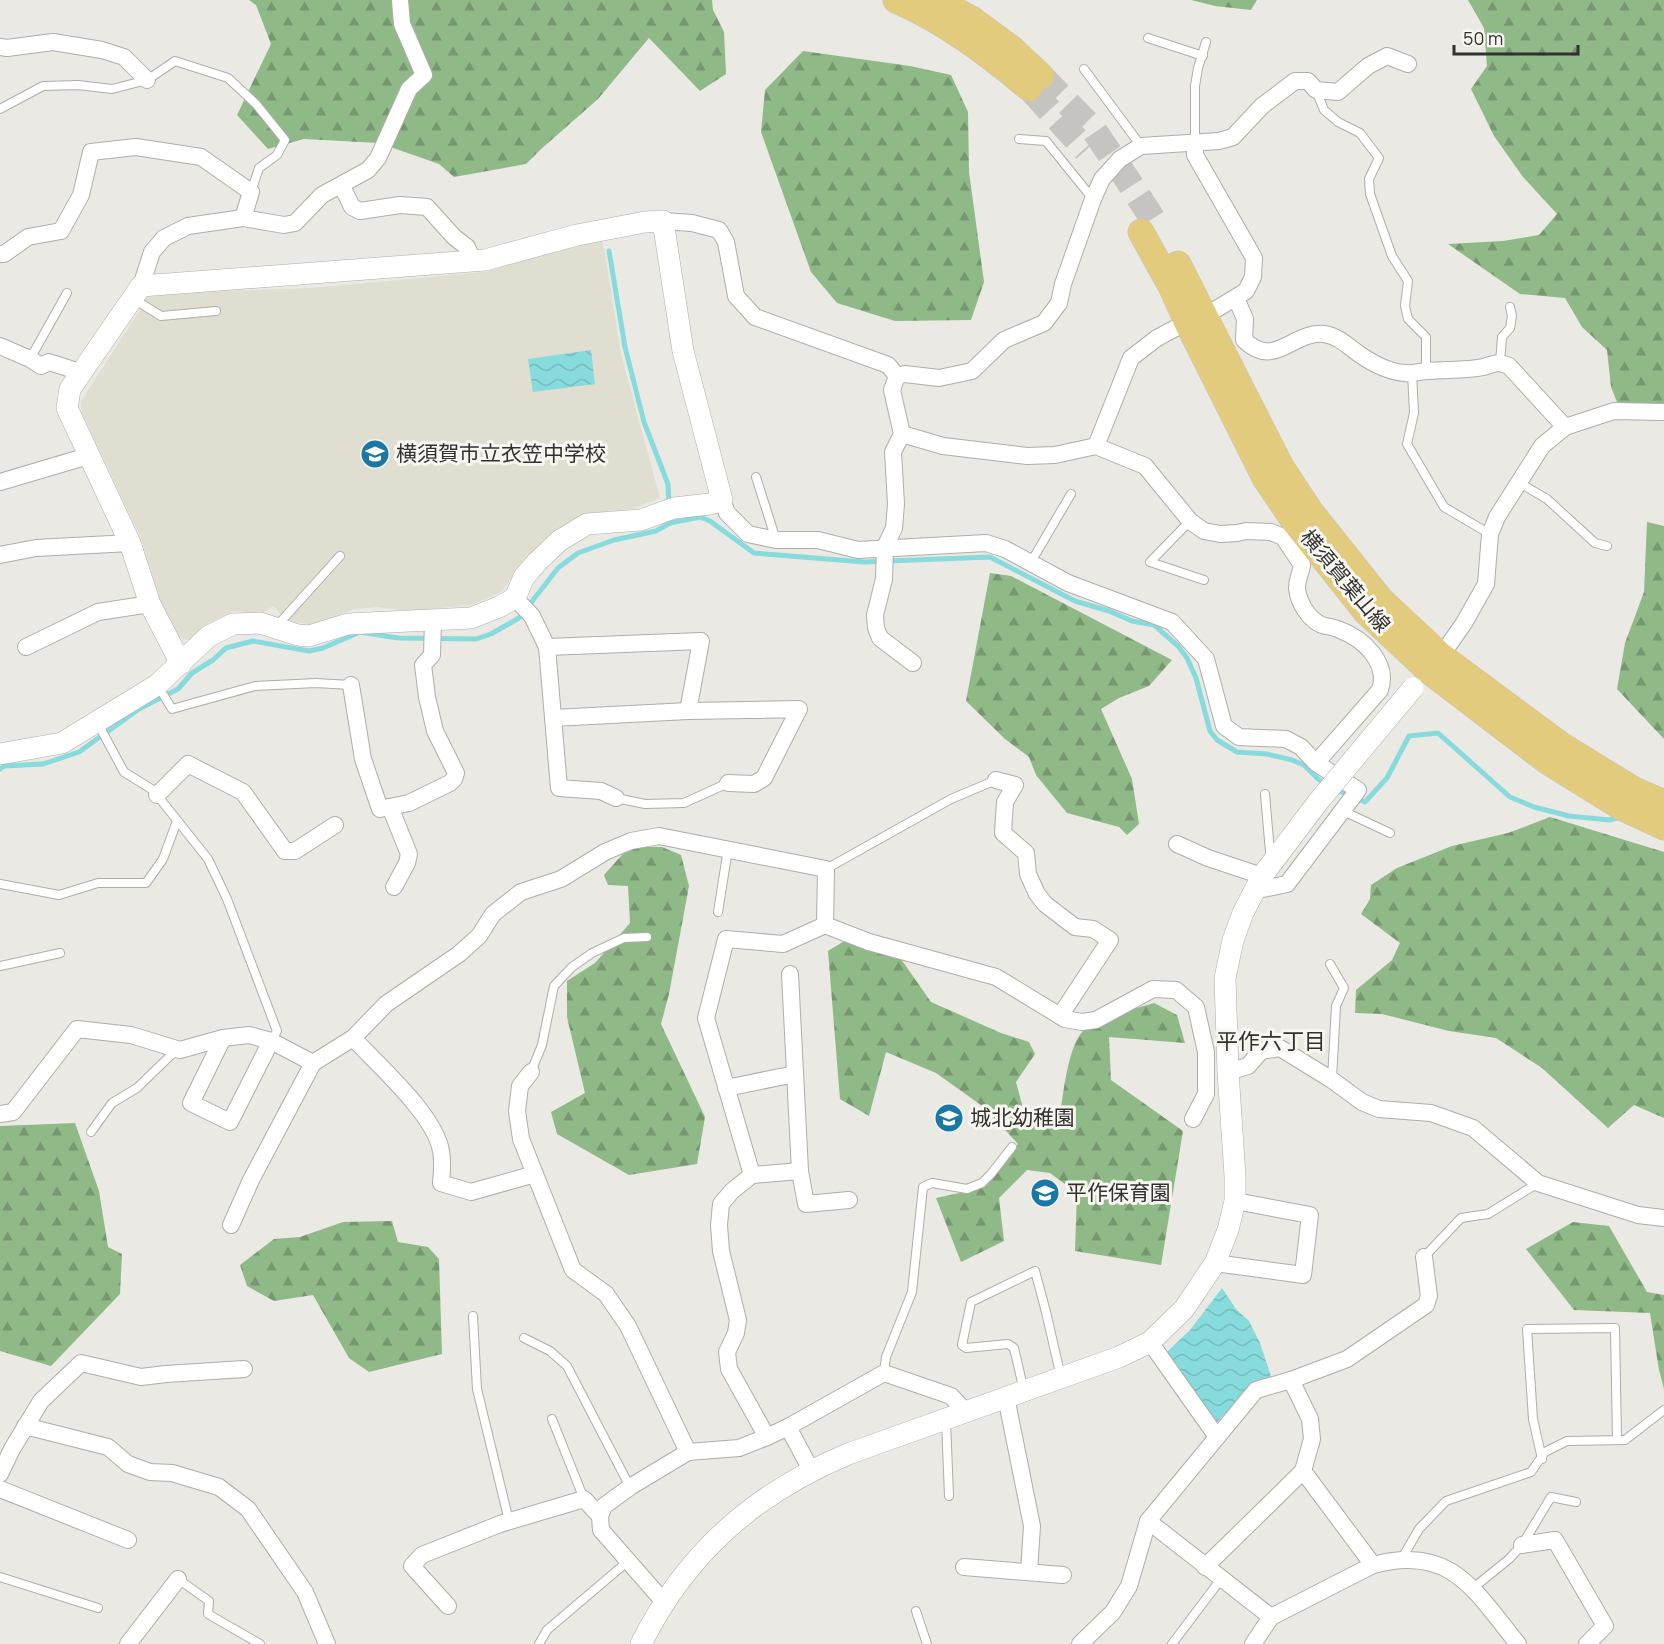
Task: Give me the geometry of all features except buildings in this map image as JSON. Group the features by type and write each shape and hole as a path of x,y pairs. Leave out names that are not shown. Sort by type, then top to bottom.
{"main road":[{"path":"896,0 919,10 960,34 999,63 1035,82 1011,48 973,20 936,0"},
{"name":"横須賀葉山線","path":"1149,228 1196,319 1281,467 1310,512 1380,599 1427,672 1547,761 1609,800 1664,827"},
{"name":"横須賀葉山線","path":"1427,672 1561,745 1634,790 1664,803"}],"street":[{"path":"181,664 150,604 130,543 67,408 70,390 136,292 152,252 164,238 188,226 243,218 284,225 295,223 322,195 368,170 378,158 409,89 424,75 402,24 399,0"},
{"path":"0,47 53,42 102,50 124,57 147,80"},
{"path":"897,376 905,374 939,378 972,371 1004,340 1044,323 1059,303 1063,284 1102,179 1120,159 1141,146 1233,138 1262,106 1295,81 1308,81 1316,90 1338,93 1368,66 1387,56 1408,64"},
{"path":"1096,446 1131,358 1157,338 1236,298 1246,291 1253,277 1254,258 1195,155 1195,142"},
{"path":"0,254 4,254 28,237 61,231 81,195 91,152 136,147 201,157 251,192 243,218"},
{"path":"342,186 352,207 360,211 400,205 427,207 454,237 467,247 473,261"},
{"path":"136,292 485,260 577,235 645,222 663,220 692,223 718,230 726,242 736,296 754,317 888,365 897,376"},
{"path":"663,220 683,351 722,500 727,513 748,534 776,540 818,540 858,550 986,543 1005,549 1068,583 1172,622 1206,659 1224,726 1239,737 1286,739 1301,747 1316,763 1358,790 1287,884 1208,858 1178,844"},
{"path":"1236,298 1245,319 1244,340 1253,349 1263,353 1300,339 1323,334 1339,339 1383,367 1406,374 1482,367 1500,363 1509,366 1565,427"},
{"path":"2,348 41,366 49,362 81,372"},
{"path":"897,376 892,390 902,434 893,452 896,504 894,528 885,547 884,579 875,615 880,638 913,663"},
{"path":"645,1642 664,1602 703,1552 740,1516 772,1494 811,1470 955,1415 1119,1358 1150,1342 1184,1309 1215,1263 1228,1230 1235,1201 1220,1065 1226,978 1233,940 1263,875 1318,802 1427,672 1464,623 1486,584 1490,534 1497,517 1542,446 1565,427 1614,411 1664,412"},
{"path":"902,434 943,446 1027,456 1055,455 1096,446 1144,466 1190,521 1204,531 1220,534 1259,530 1283,537 1302,565 1297,586 1306,612 1320,624 1340,630 1366,646 1381,666 1384,679 1380,690 1316,763"},
{"path":"0,482 88,456"},
{"path":"0,754 62,743 157,685 209,636 233,624 260,623 298,635 309,636 348,624 433,632 499,607 515,598 524,577 537,562 559,541 587,524 641,520 674,508 710,504 722,500"},
{"path":"0,555 36,548 130,543"},
{"path":"515,598 532,616 547,647 559,788 601,791 616,798"},
{"path":"26,647 98,612 150,604"},
{"path":"351,685 363,759 380,809 423,797 450,783 456,773 435,731 423,665 432,655 433,632"},
{"path":"547,647 701,641 688,711"},
{"path":"553,718 688,711 799,709 764,778 754,784 728,783"},
{"path":"157,795 188,764 243,792 285,851 295,851 335,825"},
{"path":"996,780 1015,785 1005,802 1003,833 1026,853 1028,874 1037,894 1045,904 1075,927 1093,929 1110,940 1060,1016"},
{"path":"390,807 409,854 407,863 393,887"},
{"path":"231,1225 313,1063 353,1038 386,1004 466,948 479,936 493,914 521,892 561,879 605,852 631,841 659,836 826,869 825,925"},
{"path":"752,1175 706,1017 726,939 783,945 825,925 869,942 996,977 1065,1019 1082,1022 1096,1020 1153,989 1176,990 1196,1007 1206,1052 1220,1065 1248,1066 1261,1051 1280,1048 1332,1080 1362,1102 1379,1109 1431,1113 1473,1128 1538,1183 1638,1215 1664,1218"},
{"path":"790,974 800,1171 806,1204 849,1200"},
{"path":"0,1114 13,1112 76,1029 131,1035 180,1050 223,1038 249,1035 271,1041 313,1063"},
{"path":"223,1038 191,1103 230,1122 271,1041"},
{"path":"353,1038 427,1120 441,1149 441,1183 471,1192 535,1174"},
{"path":"1193,1119 1220,1065"},
{"path":"531,1072 520,1086 517,1111 521,1139 573,1270 606,1294 628,1326 688,1452"},
{"path":"726,1088 795,1074"},
{"path":"767,1437 729,1369 727,1352 736,1333 738,1320 721,1251 719,1225 722,1204 732,1191 752,1175 800,1171"},
{"path":"1215,1263 1303,1275 1310,1215 1235,1201"},
{"path":"1080,1644 1113,1612 1129,1586 1148,1521 1256,1390 1291,1380 1347,1359 1425,1305 1429,1296 1424,1257"},
{"path":"1150,1342 1217,1437"},
{"path":"0,1474 41,1401 81,1363 141,1377 244,1369"},
{"path":"664,1602 601,1530 600,1516 604,1506 630,1487 688,1452 739,1448 767,1437 884,1373 951,1396 955,1415"},
{"path":"1205,1567 1303,1471 1312,1439 1310,1419 1291,1380"},
{"path":"1015,1394 1032,1526 1029,1572"},
{"path":"25,1426 108,1447 128,1464 150,1472 172,1473 219,1487 248,1509 299,1583 327,1644"},
{"path":"788,1427 811,1470"},
{"path":"1303,1471 1373,1565"},
{"path":"0,1489 128,1540"},
{"path":"448,1606 412,1566 422,1555 509,1521 584,1498 600,1516"},
{"path":"1148,1521 1271,1617"},
{"path":"1522,1545 1555,1540 1605,1626 1587,1644"},
{"path":"1253,1644 1271,1617 1373,1565 1416,1559 1441,1565 1472,1589 1518,1644"},
{"path":"964,1567 1063,1575"},
{"path":"128,1644 178,1579"}],"lane":[{"path":"1148,38 1203,56"},
{"path":"1195,142 1195,86 1206,42"},
{"path":"0,109 43,86 78,85 112,89 147,80 175,61 228,78 256,104 285,140 277,155 259,168 251,192"},
{"path":"1084,69 1141,146"},
{"path":"1316,90 1324,110 1338,122 1360,132 1379,158 1369,178 1370,194 1392,256 1408,281 1405,306 1408,318 1426,337 1407,444 1444,507 1490,534"},
{"path":"1019,139 1046,141 1093,199"},
{"path":"136,292 160,316 216,311"},
{"path":"30,359 67,293"},
{"path":"1500,363 1502,337 1510,328 1512,316 1510,307"},
{"path":"756,477 776,540"},
{"path":"1518,482 1546,498 1595,543 1607,546"},
{"path":"1031,562 1071,494"},
{"path":"1190,521 1150,562 1204,580"},
{"path":"274,628 340,556"},
{"path":"157,685 171,708 255,686 316,683 351,685"},
{"path":"96,721 124,772 153,790 208,859 227,899 277,1030 271,1041"},
{"path":"826,869 951,799 996,780"},
{"path":"616,798 645,804 684,803 728,783"},
{"path":"1263,875 1270,852 1265,794"},
{"path":"1343,811 1390,833"},
{"path":"0,884 59,895 98,883 146,883 163,859 177,821"},
{"path":"718,912 728,849"},
{"path":"531,1072 542,1045 554,986 572,967 592,952 624,938 647,937"},
{"path":"0,966 60,953"},
{"path":"1330,964 1344,988 1336,1006 1332,1080"},
{"path":"91,1131 112,1103 137,1088 171,1055 180,1050"},
{"path":"884,1373 886,1357 912,1292 923,1187 933,1183 967,1189 982,1183 1012,1147"},
{"path":"1424,1257 1461,1218 1488,1214 1538,1183"},
{"path":"1015,1394 1014,1348 1008,1344 966,1348 962,1345 971,1302 1035,1271 1061,1378"},
{"path":"472,1316 477,1389 509,1521"},
{"path":"1542,1459 1533,1419 1527,1329 1615,1328 1617,1440"},
{"path":"524,1338 550,1351 567,1366 630,1487"},
{"path":"1400,1560 1419,1529 1446,1501 1531,1472 1545,1452 1567,1441 1625,1440 1664,1410"},
{"path":"949,1496 955,1415"},
{"path":"552,1419 584,1498"},
{"path":"1472,1589 1509,1559 1522,1545 1551,1497 1576,1502"},
{"path":"539,1644 547,1630 627,1562"},
{"path":"0,1577 98,1608"},
{"path":"178,1579 209,1601 207,1614 260,1644"},
{"path":"1172,1644 1221,1579"},
{"path":"916,1611 927,1644"}],"shaded area":[{"name":"横須賀市立衣笠中学校","path":"601,237 621,354 660,498 632,509 586,514 527,558 501,592 472,605 411,611 377,607 354,609 314,625 288,621 273,606 263,613 234,611 209,623 192,641 180,638 162,606 140,536 81,411 81,401 145,299 163,293 312,288 485,272"}],"green space":[{"path":"249,0 712,0 713,10 724,32 726,74 700,91 649,38 598,99 526,164 454,177 439,164 379,143 304,139 268,149 237,115 271,44 256,5"},
{"path":"1191,0 1257,0 1251,10 1215,6"},
{"path":"1468,0 1664,0 1664,408 1617,402 1611,387 1607,350 1582,327 1565,298 1520,294 1448,244 1503,241 1539,235 1557,214 1523,177 1494,136 1471,89 1487,66 1484,28"},
{"path":"803,51 910,66 951,75 968,112 969,172 984,282 971,320 895,321 837,303 811,272 761,132 765,90"},
{"path":"1647,522 1664,526 1664,739 1617,689 1625,643 1644,592"},
{"path":"990,573 1011,576 1172,660 1149,686 1119,698 1101,709 1132,779 1139,824 1127,835 1119,827 1067,813 1036,775 1029,757 1005,739 966,701"},
{"path":"1550,817 1664,852 1664,1118 1634,1105 1608,1128 1542,1068 1496,1038 1449,1031 1382,1014 1355,1013 1356,990 1392,960 1400,943 1361,914 1370,899 1371,885 1397,868 1452,846 1508,833"},
{"path":"629,847 662,847 681,855 689,886 669,994 661,1024 705,1117 697,1164 629,1175 557,1134 551,1112 585,1093 567,1017 567,981 595,963 630,923 628,886 608,885 604,875"},
{"path":"846,940 901,959 931,1002 1001,1033 1029,1042 1035,1054 1016,1082 1027,1123 1061,1108 1074,1046 1089,1026 1117,1014 1154,1003 1177,1015 1185,1043 1109,1037 1111,1080 1183,1131 1161,1265 1075,1251 1077,1193 1050,1173 1027,1170 999,1198 1004,1241 961,1262 936,1198 983,1188 1018,1144 985,1108 936,1073 886,1052 869,1116 840,1099 828,951"},
{"path":"75,1123 99,1191 108,1247 122,1254 120,1294 51,1366 0,1351 0,1126"},
{"path":"392,1221 398,1242 428,1247 439,1259 442,1354 369,1372 349,1358 313,1295 274,1301 247,1286 240,1265 274,1239 300,1237 343,1222"},
{"path":"1573,1222 1609,1226 1647,1292 1664,1295 1664,1389 1650,1313 1574,1310 1526,1249"}],"water":[{"path":"591,350 595,384 533,392 528,359"},
{"path":"1222,1288 1236,1309 1249,1321 1260,1343 1272,1379 1254,1384 1217,1422 1167,1352 1190,1330"}],"waterway":[{"path":"609,251 625,347 644,422 668,484 669,505"},
{"path":"0,769 4,766 43,764 79,752 139,709 178,689 192,673 213,660 226,648 253,641 309,651 323,648 360,632 398,638 476,639 491,634 519,618 558,568 578,553 614,540 656,531 670,523 700,517 710,521 754,553 864,562 990,557 1075,601 1109,611 1132,621 1154,625 1178,646 1187,658 1196,678 1210,731 1217,740 1237,752 1267,754 1292,760 1304,765 1326,784"},
{"path":"1334,789 1365,802 1387,778 1409,736 1438,733 1510,797 1534,807 1569,816 1609,820 1621,817"}],"tunnel":[{"path":"1041,76 1093,129 1156,224"},
{"path":"1032,91 1086,150"}],"place":[{"name":"横須賀市立衣笠中学校","path":"375,454"},
{"name":"城北幼稚園","path":"949,1118"},
{"name":"平作保育園","path":"1045,1193"}],"district":[{"name":"平作六丁目","path":"1271,1041"}]}
